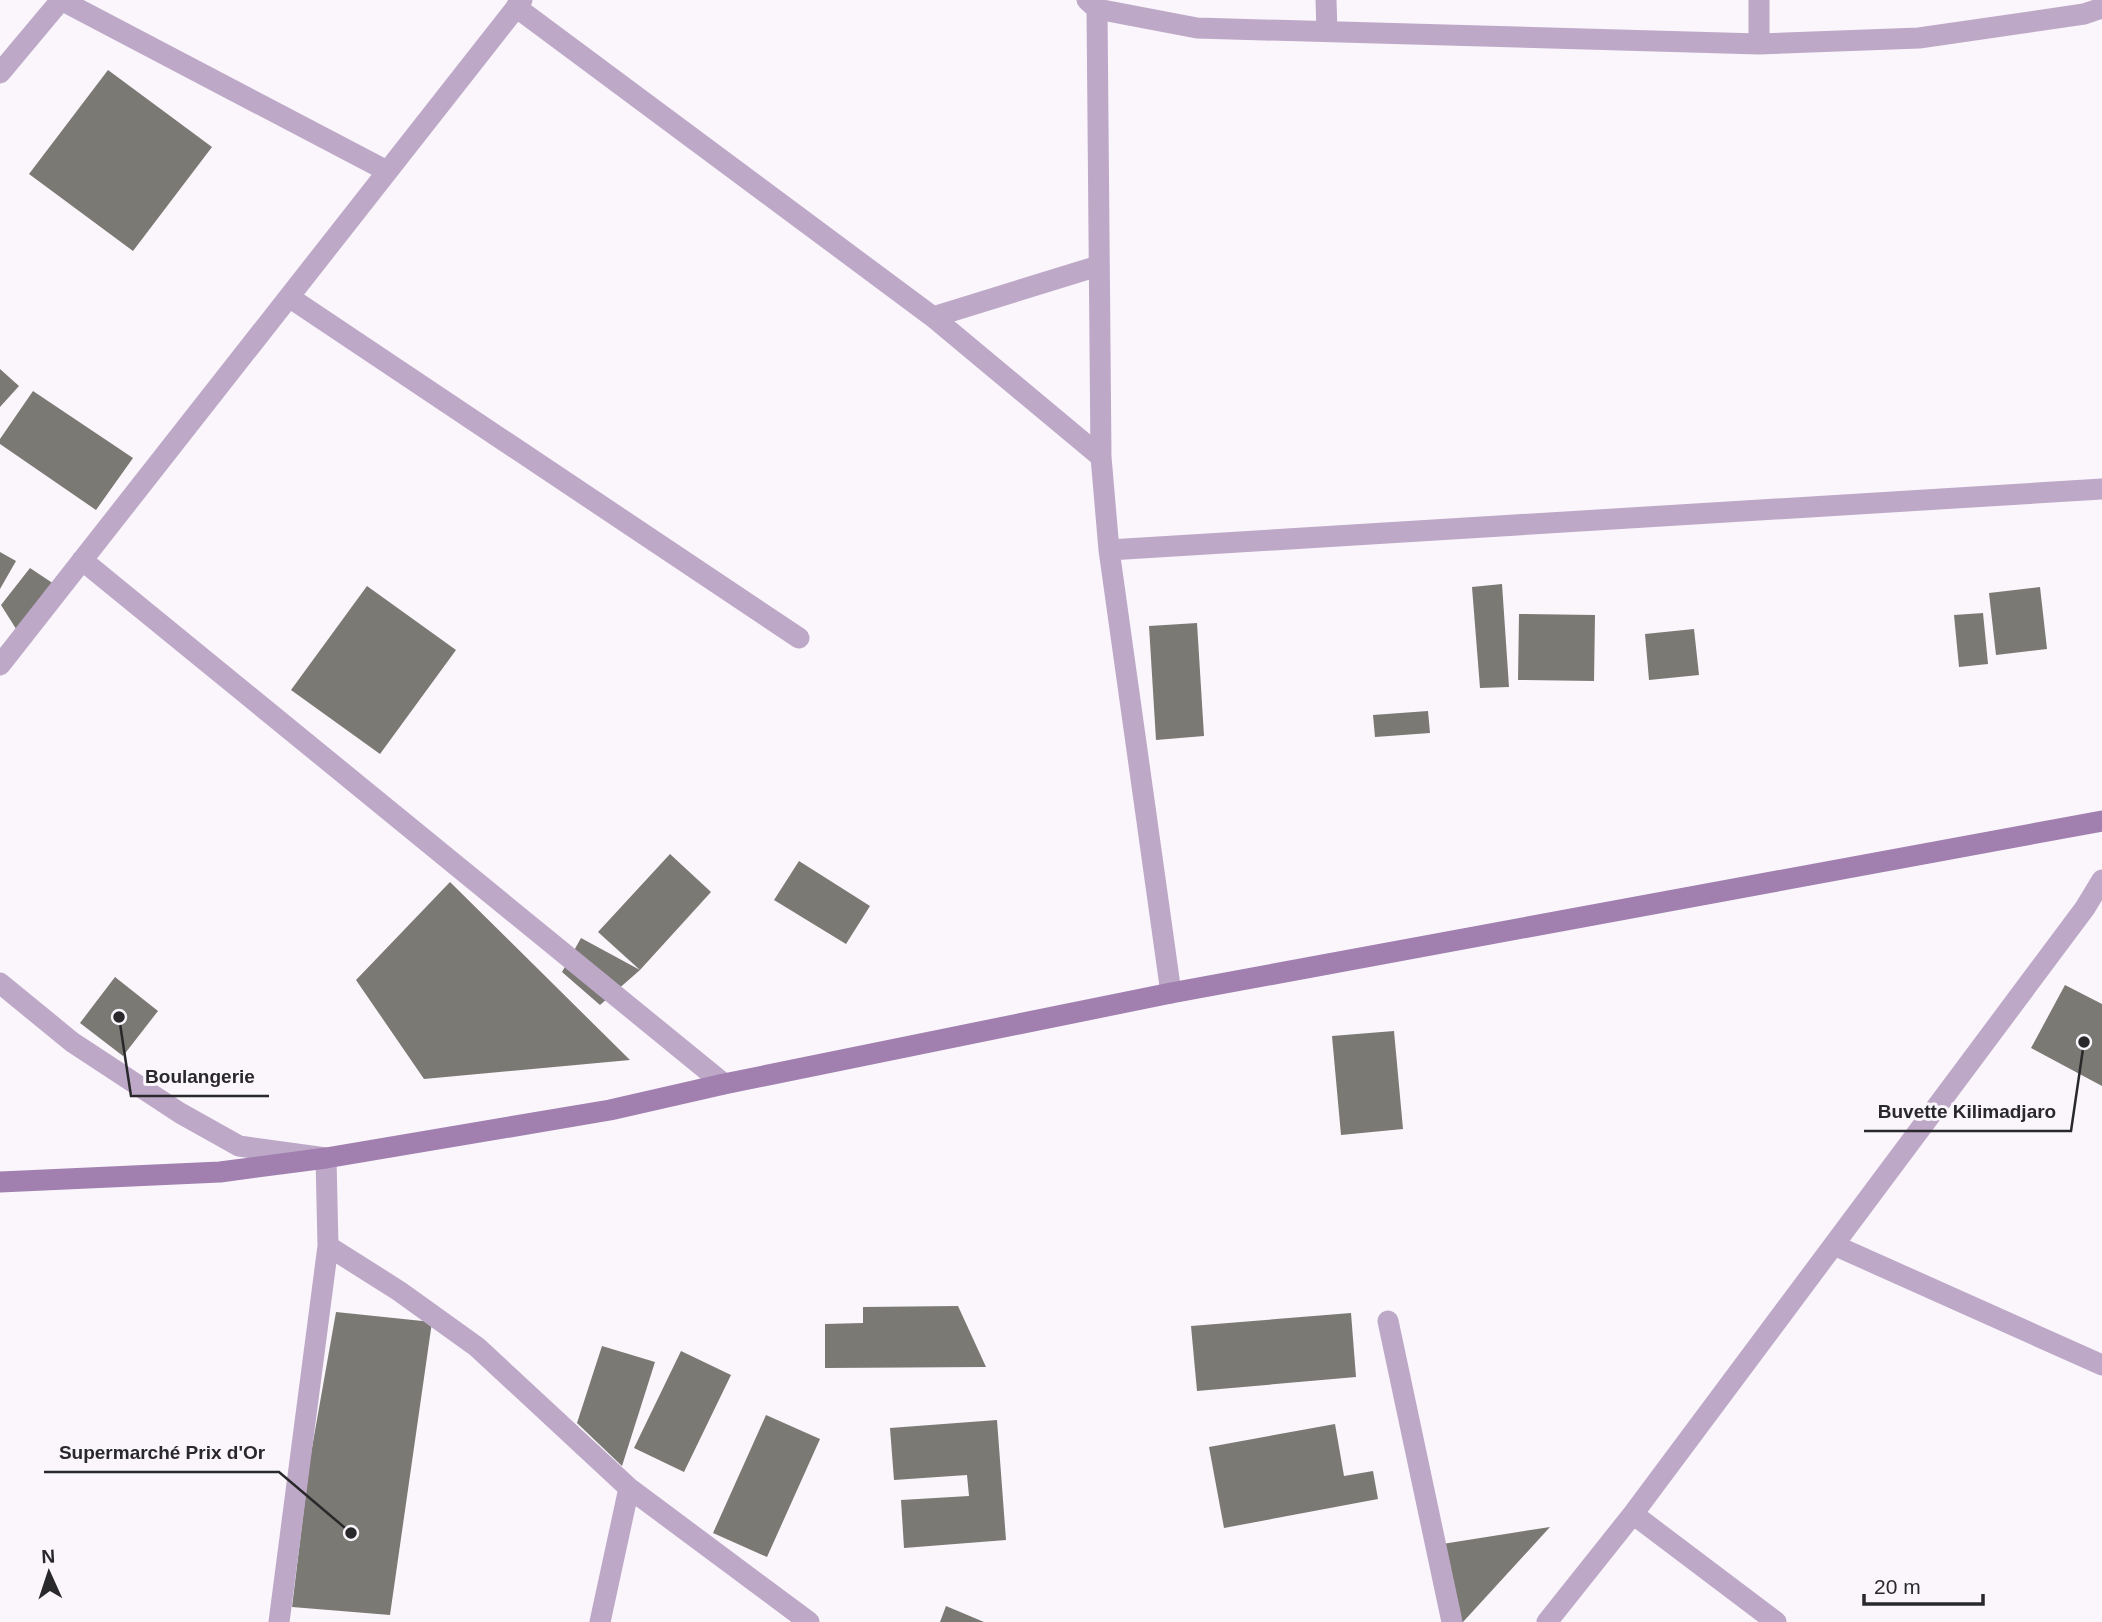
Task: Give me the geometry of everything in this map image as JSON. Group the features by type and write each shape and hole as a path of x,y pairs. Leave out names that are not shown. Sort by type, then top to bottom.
{"main road":[{"path":"0,1182 220,1172 610,1110 724,1084 1171,993 2102,821"}],"street":[{"path":"0,74 61,0 387,171"},
{"path":"1326,0 1327,31"},
{"path":"1759,0 1759,44"},
{"path":"0,665 519,3 933,317 1101,457"},
{"path":"1171,993 1109,550 1101,457 1092,4 1197,28 1759,44 1919,38 2084,14 2102,8"},
{"path":"933,317 1098,266"},
{"path":"289,297 799,638"},
{"path":"1109,550 2102,489"},
{"path":"82,560 724,1084"},
{"path":"1547,1622 1633,1514 1834,1245 2094,914 2102,880"},
{"path":"0,984 72,1042 180,1113 239,1146 326,1157 328,1246 279,1622"},
{"path":"1834,1245 2102,1365"},
{"path":"328,1246 399,1291 477,1347 629,1488 808,1622"},
{"path":"1388,1321 1452,1622"},
{"path":"600,1622 629,1488"},
{"path":"1633,1514 1776,1622"}],"building":[{"path":"108,70 212,147 133,251 29,174"},
{"path":"0,369 19,386 0,407"},
{"path":"33,391 133,458 96,510 0,444 0,439"},
{"path":"0,552 16,561 0,589"},
{"path":"30,568 54,584 18,632 1,605"},
{"path":"1502,584 1509,687 1480,688 1472,587"},
{"path":"367,586 456,650 380,754 291,690"},
{"path":"2040,587 2047,649 1996,655 1989,593"},
{"path":"1983,613 1988,664 1959,667 1954,615"},
{"path":"1519,614 1595,615 1594,681 1518,680"},
{"path":"1197,623 1204,736 1156,740 1149,626"},
{"path":"1694,629 1699,675 1649,680 1645,634"},
{"path":"1428,711 1430,733 1375,737 1373,715"},
{"path":"670,854 711,892 640,970 598,932"},
{"path":"799,861 870,906 846,944 774,900"},
{"path":"450,882 630,1060 424,1079 356,980"},
{"path":"581,938 640,970 600,1005 562,972"},
{"path":"115,977 158,1011 123,1056 80,1023"},
{"path":"2065,985 2102,1004 2102,1086 2031,1048"},
{"path":"1394,1031 1403,1129 1341,1135 1332,1036"},
{"path":"958,1306 986,1367 825,1368 825,1324 863,1323 863,1307"},
{"path":"336,1312 432,1322 390,1615 292,1607 310,1459"},
{"path":"1351,1313 1356,1377 1197,1391 1191,1326"},
{"path":"602,1346 655,1362 622,1466 577,1423"},
{"path":"681,1351 731,1375 684,1472 634,1448"},
{"path":"766,1415 820,1439 767,1557 713,1533"},
{"path":"997,1420 1006,1540 904,1548 901,1500 969,1496 967,1475 894,1480 890,1428"},
{"path":"1335,1424 1344,1476 1373,1471 1378,1499 1224,1528 1209,1447"},
{"path":"1550,1527 1463,1622 1452,1622 1436,1545"},
{"path":"946,1606 984,1622 940,1622"}],"place":[{"name":"Boulangerie","path":"119,1017"},
{"name":"Buvette Kilimadjaro","path":"2084,1042"},
{"name":"Supermarché Prix d'Or","path":"351,1533"}]}
